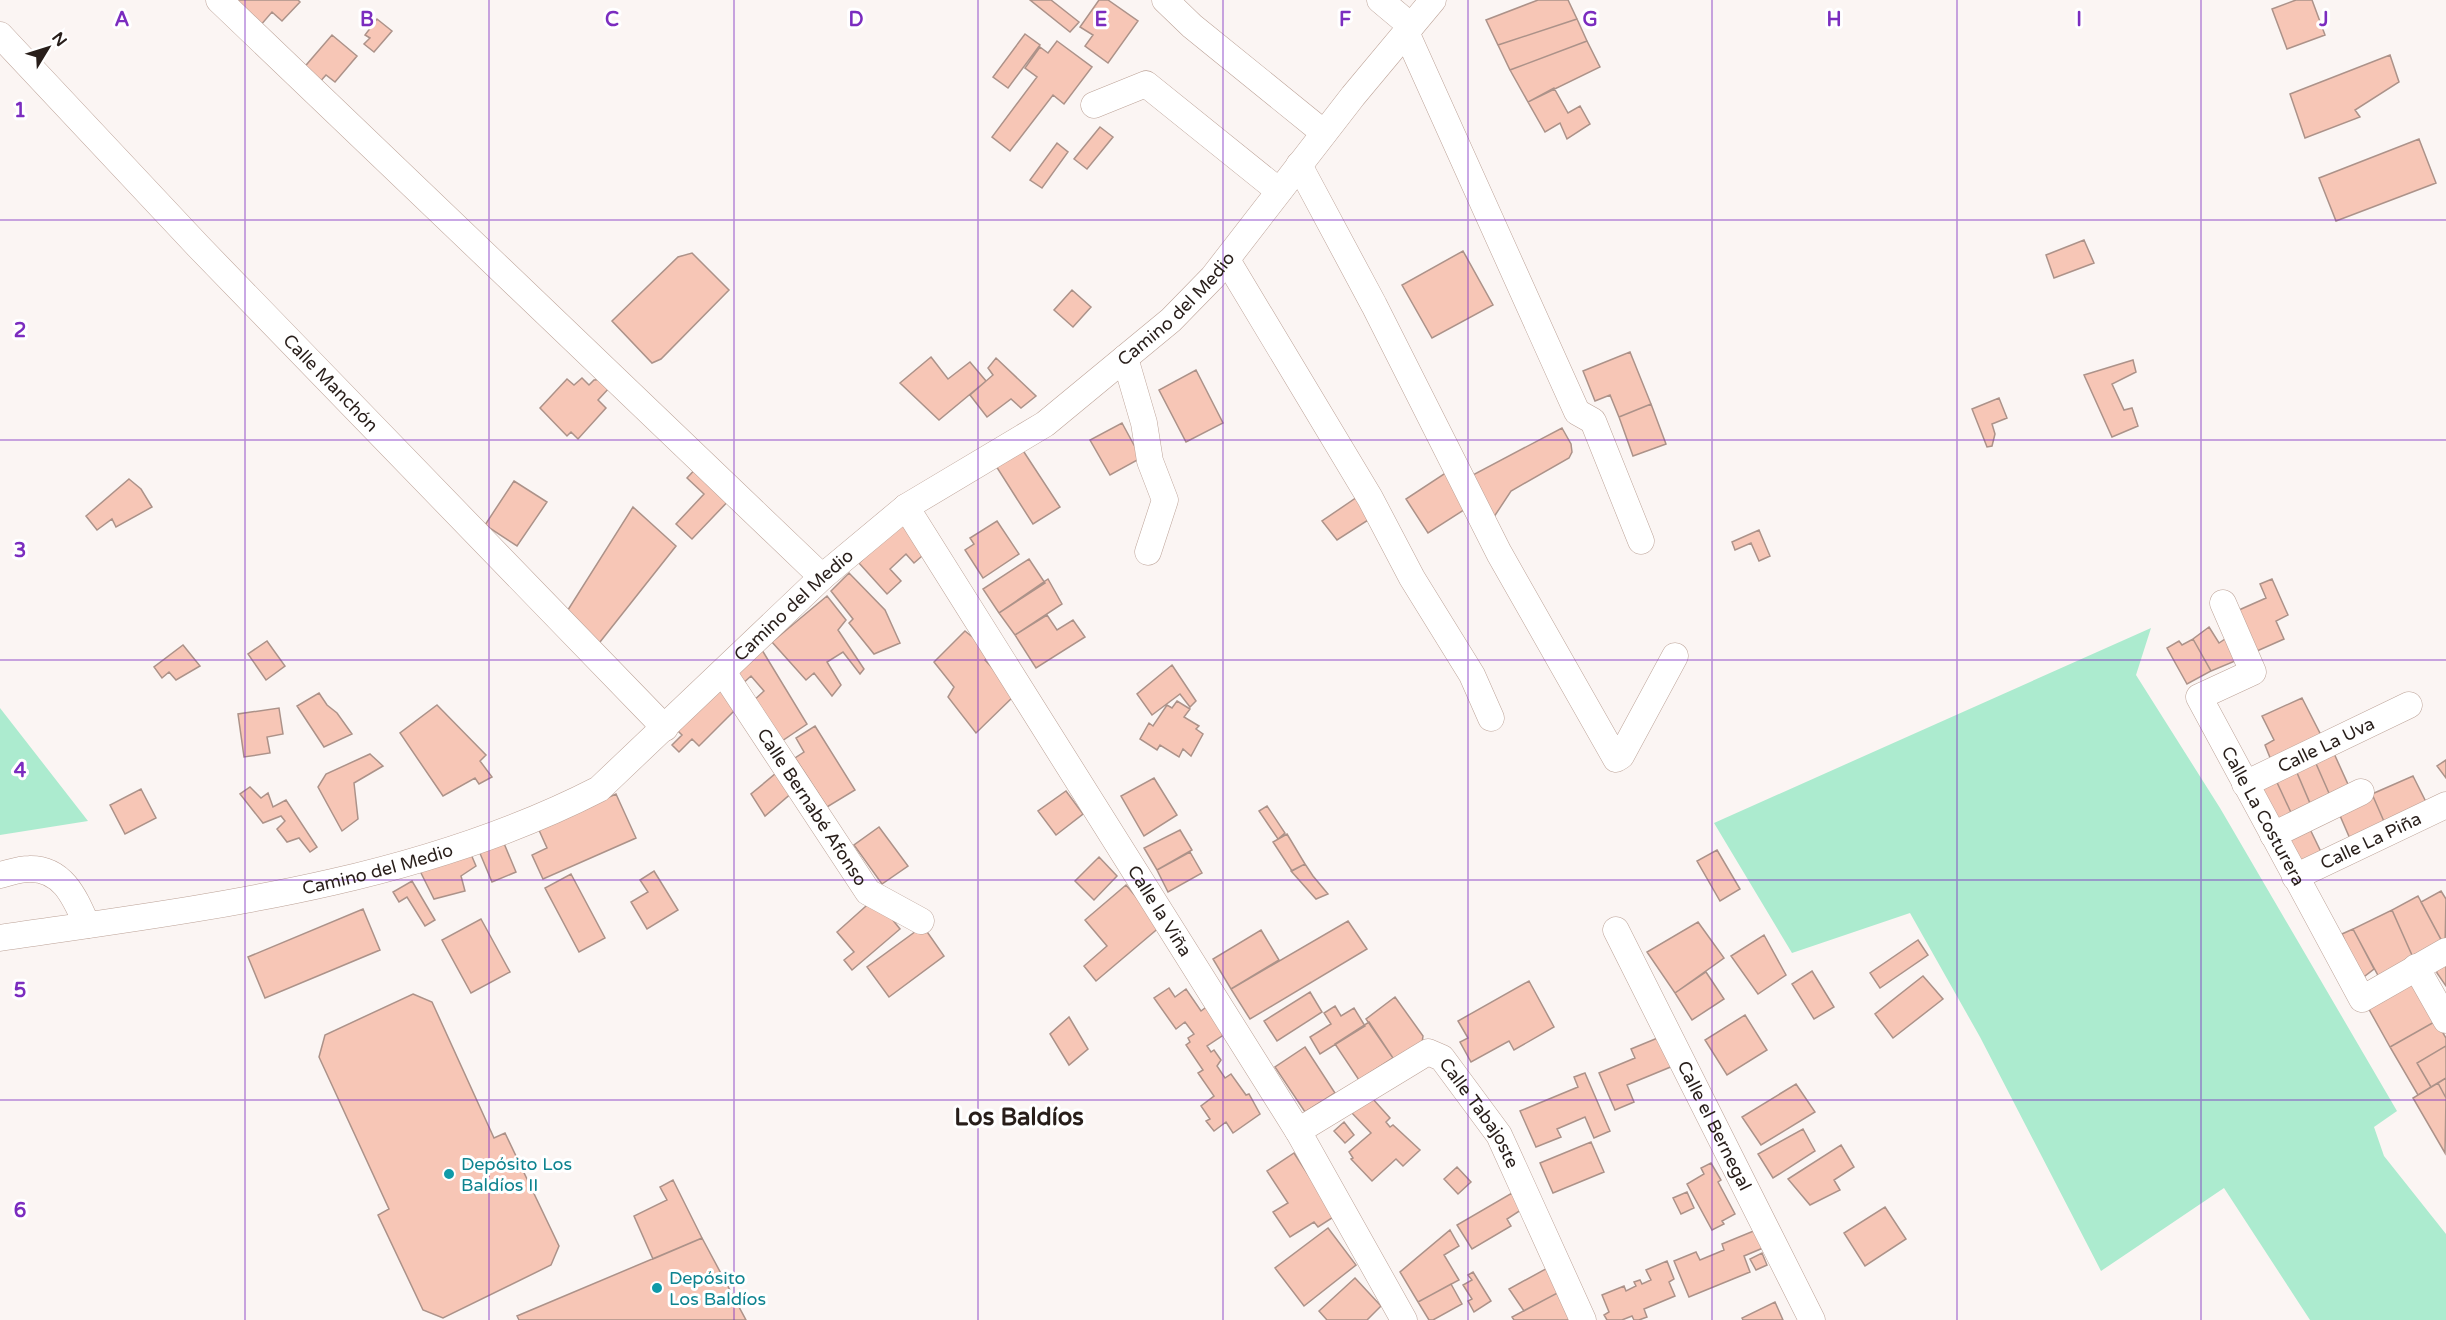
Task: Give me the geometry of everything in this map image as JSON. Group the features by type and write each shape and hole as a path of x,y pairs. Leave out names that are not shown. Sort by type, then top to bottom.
{"street":[{"path":"219,0 822,578"},
{"path":"1165,0 1192,26 1324,133"},
{"path":"1380,0 1409,29 1577,412 1593,421 1641,541"},
{"name":"Camino del Medio","path":"0,938 227,903 312,887 393,867 522,824 599,789 822,578 906,507 1045,424 1171,320 1227,260 1324,133 1433,0"},
{"name":"Calle Manchón","path":"0,35 198,246 665,728"},
{"path":"1094,105 1146,84 1279,191"},
{"path":"1299,165 1374,304 1499,554 1616,759 1621,756 1676,656"},
{"path":"1227,260 1370,498 1412,578 1472,675 1491,718"},
{"path":"1125,358 1144,423 1150,461 1165,500 1148,552"},
{"name":"Calle la Viña","path":"906,507 1298,1131 1404,1320"},
{"name":"Calle La Costurera","path":"2223,603 2253,672 2199,697 2362,999 2446,951"},
{"name":"Calle Bernabé Afonso","path":"723,672 868,892 921,921"},
{"name":"Calle La Uva","path":"2245,784 2409,705"},
{"path":"2274,835 2361,792"},
{"name":"Calle La Piña","path":"2295,877 2446,805"},
{"path":"0,875 29,869 48,872 63,880 74,896 87,925"},
{"name":"Calle el Bernegal","path":"1616,930 1812,1320"},
{"path":"2416,967 2446,1020"},
{"name":"Calle Tabajoste","path":"1298,1131 1428,1052 1442,1058 1499,1135 1583,1320"}],"green space":[{"path":"2151,628 2136,675 2220,808 2397,1111 2374,1127 2384,1156 2446,1234 2446,1320 2310,1320 2224,1188 2101,1271 1980,1037 1910,913 1792,953 1714,823"},
{"path":"0,708 88,821 0,835"}],"building":[{"path":"235,0 298,0 300,2 282,21 272,12 260,26"},
{"path":"1030,0 1051,0 1079,22 1070,32"},
{"path":"1099,0 1108,0 1138,21 1108,63 1085,46 1093,35 1080,27"},
{"path":"1538,0 1568,0 1577,19 1498,45 1486,20"},
{"path":"2296,0 2312,0 2325,35 2287,49 2272,9"},
{"path":"377,19 392,31 374,52 364,44 370,38 365,35"},
{"path":"1577,19 1587,41 1510,70 1498,45"},
{"path":"1025,34 1040,45 1008,88 993,77"},
{"path":"332,35 357,56 335,82 326,75 317,85 301,71"},
{"path":"1057,41 1092,67 1064,104 1053,95 1010,151 992,137 1037,77 1025,68 1040,47 1048,53"},
{"path":"1587,41 1600,67 1528,102 1510,70"},
{"path":"2390,55 2399,82 2355,110 2360,117 2305,138 2290,94"},
{"path":"1554,88 1568,113 1580,106 1590,124 1567,139 1560,123 1545,132 1528,102"},
{"path":"1100,127 1113,137 1087,169 1074,159"},
{"path":"2419,139 2436,183 2336,221 2319,178"},
{"path":"1057,143 1068,152 1042,188 1030,180"},
{"path":"2084,240 2094,263 2054,278 2046,255"},
{"path":"1463,251 1493,305 1432,338 1402,285"},
{"path":"692,253 729,290 661,359 652,363 612,321 678,257"},
{"path":"1072,290 1091,307 1073,327 1054,310"},
{"path":"1630,352 1651,404 1619,417 1610,395 1595,401 1583,371"},
{"path":"931,357 948,379 970,362 986,381 939,420 900,383"},
{"path":"996,358 1036,396 1021,408 1011,399 987,417 970,395 993,375 988,368"},
{"path":"2133,360 2136,372 2112,384 2124,410 2132,408 2138,426 2112,437 2084,375"},
{"path":"1196,370 1223,423 1186,442 1159,390"},
{"path":"582,378 589,385 594,380 606,379 611,386 598,400 606,408 578,439 571,432 567,436 540,408 567,379 574,385"},
{"path":"1999,398 2007,418 1992,424 1995,434 1992,446 1987,447 1972,409"},
{"path":"1651,404 1666,444 1633,456 1619,417"},
{"path":"1122,423 1141,458 1110,475 1090,440"},
{"path":"1562,428 1571,444 1572,452 1569,458 1511,491 1490,523 1469,477"},
{"path":"1022,449 1060,507 1033,524 996,466"},
{"path":"700,464 734,495 692,539 676,524 704,494 687,478"},
{"path":"1447,472 1470,506 1428,533 1406,499"},
{"path":"129,479 141,489 152,507 116,527 112,519 97,530 86,516"},
{"path":"514,481 547,502 517,546 485,525"},
{"path":"1363,493 1376,515 1337,540 1322,521"},
{"path":"633,507 676,546 596,647 566,613"},
{"path":"997,521 1019,554 983,578 965,550 974,544 970,538"},
{"path":"903,522 929,550 914,563 906,554 890,569 901,581 887,594 859,563"},
{"path":"1759,530 1770,556 1759,561 1751,543 1735,550 1732,542"},
{"path":"1029,559 1045,583 999,613 983,589"},
{"path":"849,573 885,610 900,643 874,654 849,623 853,619 831,591"},
{"path":"1048,579 1062,604 1015,635 999,613"},
{"path":"2272,579 2288,615 2276,621 2284,639 2257,651 2239,610 2266,598 2260,584"},
{"path":"827,596 846,620 838,630 864,669 860,674 843,652 827,662 841,685 832,696 814,673 806,680 772,642"},
{"path":"1047,615 1057,630 1073,620 1085,637 1036,668 1015,635"},
{"path":"2209,627 2219,643 2228,637 2240,659 2211,671 2193,639"},
{"path":"965,631 992,653 985,660 1016,694 976,733 948,697 954,687 934,662"},
{"path":"2193,639 2211,671 2187,684 2167,648 2179,641 2182,645"},
{"path":"267,641 285,666 266,680 248,654"},
{"path":"183,645 200,666 176,680 169,672 162,678 154,667"},
{"path":"762,650 807,724 779,743 752,702 764,691 751,676 740,686 732,676"},
{"path":"1172,665 1196,701 1190,707 1180,694 1152,715 1137,694"},
{"path":"722,683 742,703 699,746 692,739 679,752 672,745 682,735 675,728"},
{"path":"319,693 352,734 324,747 297,706"},
{"path":"2302,698 2326,745 2275,770 2265,745 2274,740 2262,716"},
{"path":"1177,701 1190,709 1184,717 1199,726 1196,729 1203,734 1191,756 1183,749 1179,757 1160,745 1157,750 1140,739 1149,723 1153,726 1167,705 1172,708"},
{"path":"437,705 486,755 480,761 492,777 479,784 475,778 443,796 400,733"},
{"path":"279,708 283,734 267,737 270,753 244,757 238,714"},
{"path":"815,726 855,790 827,807 795,758 804,752 796,738"},
{"path":"2332,749 2351,791 2332,800 2314,759"},
{"path":"370,754 383,766 354,783 358,819 342,831 318,787 326,774"},
{"path":"2314,759 2332,800 2312,808 2295,768"},
{"path":"2446,760 2446,778 2437,766"},
{"path":"2295,768 2312,808 2293,817 2275,778"},
{"path":"781,769 794,791 765,816 751,794"},
{"path":"2413,776 2428,806 2386,826 2372,794"},
{"path":"1154,778 1177,815 1144,836 1121,796"},
{"path":"2275,778 2293,817 2275,828 2251,789"},
{"path":"250,787 261,798 268,793 273,807 286,800 317,847 310,852 299,838 287,842 277,829 285,821 281,816 263,823 240,794"},
{"path":"141,789 156,818 125,834 110,805"},
{"path":"1066,791 1083,814 1056,835 1038,811"},
{"path":"616,794 636,838 543,879 532,855 547,848 538,828"},
{"path":"2372,794 2386,826 2351,841 2338,811"},
{"path":"1267,806 1285,833 1278,839 1259,811"},
{"path":"2307,823 2321,852 2299,863 2285,835"},
{"path":"879,827 908,866 882,884 854,845"},
{"path":"1180,830 1192,850 1157,870 1144,848"},
{"path":"1287,834 1305,864 1292,871 1273,842"},
{"path":"503,841 516,872 492,882 479,851"},
{"path":"1717,850 1740,889 1720,901 1697,861"},
{"path":"470,852 476,866 461,876 465,891 434,899 420,871"},
{"path":"1190,852 1202,873 1168,892 1157,870"},
{"path":"1099,857 1117,876 1094,900 1075,881"},
{"path":"1305,864 1328,894 1316,899 1291,871"},
{"path":"654,871 678,910 647,929 631,902 648,892 640,880"},
{"path":"571,874 605,938 579,952 545,888"},
{"path":"412,881 435,920 425,926 407,897 399,902 393,892"},
{"path":"1126,885 1161,926 1096,981 1084,966 1107,946 1085,920"},
{"path":"2441,891 2446,899 2445,947 2421,902"},
{"path":"2418,896 2445,947 2415,962 2392,910"},
{"path":"875,898 900,929 852,970 844,960 854,952 837,932"},
{"path":"363,909 380,950 265,998 248,957"},
{"path":"2392,910 2415,962 2380,979 2353,929"},
{"path":"481,919 510,972 471,993 442,940"},
{"path":"1348,921 1367,949 1250,1019 1231,989"},
{"path":"1698,922 1724,958 1675,993 1647,952"},
{"path":"923,926 944,956 889,997 867,967"},
{"path":"2353,929 2374,969 2361,979 2342,934"},
{"path":"1261,930 1279,960 1231,989 1213,959"},
{"path":"1764,935 1786,975 1758,994 1731,956"},
{"path":"1918,940 1928,955 1880,988 1870,973"},
{"path":"2446,955 2446,986 2437,973 2435,961"},
{"path":"1812,971 1834,1007 1814,1019 1792,984"},
{"path":"1706,972 1724,999 1692,1020 1675,993"},
{"path":"1923,976 1943,999 1893,1038 1875,1014"},
{"path":"2411,978 2436,1021 2390,1047 2366,1004"},
{"path":"1529,981 1554,1027 1514,1050 1509,1041 1471,1062 1460,1042 1468,1038 1458,1021"},
{"path":"1169,988 1175,997 1186,989 1201,1011 1209,1005 1228,1032 1207,1046 1211,1052 1214,1050 1221,1060 1217,1066 1225,1078 1231,1074 1246,1095 1249,1094 1260,1114 1233,1133 1226,1122 1214,1131 1206,1121 1210,1119 1201,1106 1214,1096 1198,1073 1203,1070 1186,1045 1190,1042 1188,1038 1194,1034 1185,1022 1176,1029 1154,998"},
{"path":"1310,992 1322,1012 1277,1041 1264,1021"},
{"name":"Depósito Los Baldíos II","path":"413,994 432,1002 494,1138 505,1133 559,1246 551,1265 443,1318 423,1310 378,1215 389,1209 319,1057 325,1035"},
{"path":"1395,997 1423,1036 1422,1043 1395,1061 1366,1019"},
{"path":"1335,1006 1341,1016 1354,1008 1365,1026 1320,1054 1310,1037 1331,1024 1324,1013"},
{"path":"1745,1015 1767,1050 1727,1075 1705,1040"},
{"path":"1069,1017 1088,1049 1069,1065 1050,1034"},
{"path":"2436,1021 2446,1038 2446,1046 2417,1063 2431,1087 2418,1095 2390,1047"},
{"path":"1369,1022 1393,1058 1359,1080 1335,1044"},
{"path":"1660,1037 1673,1066 1627,1085 1634,1102 1615,1110 1599,1073 1635,1058 1631,1049"},
{"path":"2446,1046 2446,1078 2431,1087 2417,1063"},
{"path":"1305,1047 1335,1093 1305,1112 1275,1067"},
{"path":"1585,1073 1610,1131 1594,1138 1585,1117 1557,1129 1561,1137 1536,1147 1520,1111 1578,1087 1574,1077"},
{"path":"2446,1078 2446,1098 2438,1083"},
{"path":"2438,1083 2446,1098 2445,1153 2413,1098"},
{"path":"1796,1084 1815,1112 1761,1145 1742,1117"},
{"path":"1372,1098 1390,1118 1386,1122 1390,1127 1393,1125 1420,1150 1403,1166 1396,1159 1372,1181 1351,1159 1353,1158 1349,1152 1371,1133 1350,1111"},
{"path":"1344,1122 1354,1135 1345,1143 1334,1131"},
{"path":"1803,1129 1815,1151 1773,1178 1758,1154"},
{"path":"1591,1142 1604,1172 1553,1193 1540,1163"},
{"path":"1841,1145 1854,1167 1834,1180 1840,1190 1810,1205 1788,1179"},
{"path":"1294,1153 1335,1216 1318,1227 1314,1222 1290,1237 1273,1212 1288,1203 1267,1171"},
{"path":"1711,1163 1721,1180 1718,1182 1735,1214 1722,1221 1724,1224 1712,1230 1687,1184 1704,1174 1701,1168"},
{"path":"1457,1167 1471,1182 1458,1194 1444,1179"},
{"path":"673,1180 702,1238 653,1259 634,1216 667,1200 660,1187"},
{"path":"1687,1192 1694,1208 1681,1214 1673,1198"},
{"path":"1512,1193 1521,1210 1507,1219 1511,1226 1472,1249 1457,1225"},
{"path":"1885,1207 1906,1239 1865,1266 1844,1233"},
{"path":"1328,1228 1356,1265 1304,1306 1275,1268"},
{"path":"1450,1230 1459,1246 1444,1255 1459,1280 1418,1302 1400,1272"},
{"path":"1756,1230 1763,1248 1744,1256 1750,1272 1689,1297 1674,1261 1696,1252 1700,1260 1724,1250 1722,1244"},
{"name":"Depósito Los Baldíos","path":"702,1238 746,1320 519,1320 517,1316"},
{"path":"1762,1253 1767,1265 1756,1270 1750,1259"},
{"path":"1667,1261 1674,1279 1669,1282 1675,1296 1644,1309 1647,1317 1639,1320 1634,1320 1632,1316 1622,1320 1607,1320 1604,1315 1609,1312 1602,1295 1624,1286 1626,1291 1636,1286 1634,1282 1640,1280 1642,1284 1651,1280 1646,1270"},
{"path":"1553,1265 1563,1290 1524,1311 1509,1289"},
{"path":"1473,1272 1491,1301 1474,1312 1468,1301 1472,1299 1463,1285 1472,1280 1468,1275"},
{"path":"1355,1278 1381,1306 1367,1320 1327,1320 1319,1311"},
{"path":"1451,1284 1462,1304 1429,1320 1418,1302"},
{"path":"1563,1290 1579,1320 1514,1320 1512,1317"},
{"path":"1775,1302 1783,1320 1743,1320 1742,1318"}],"place":[{"name":"Depósito Los Baldíos II","path":"449,1174"},
{"name":"Depósito Los Baldíos","path":"657,1288"}],"district":[{"name":"Los Baldíos","path":"1019,1117"}]}
